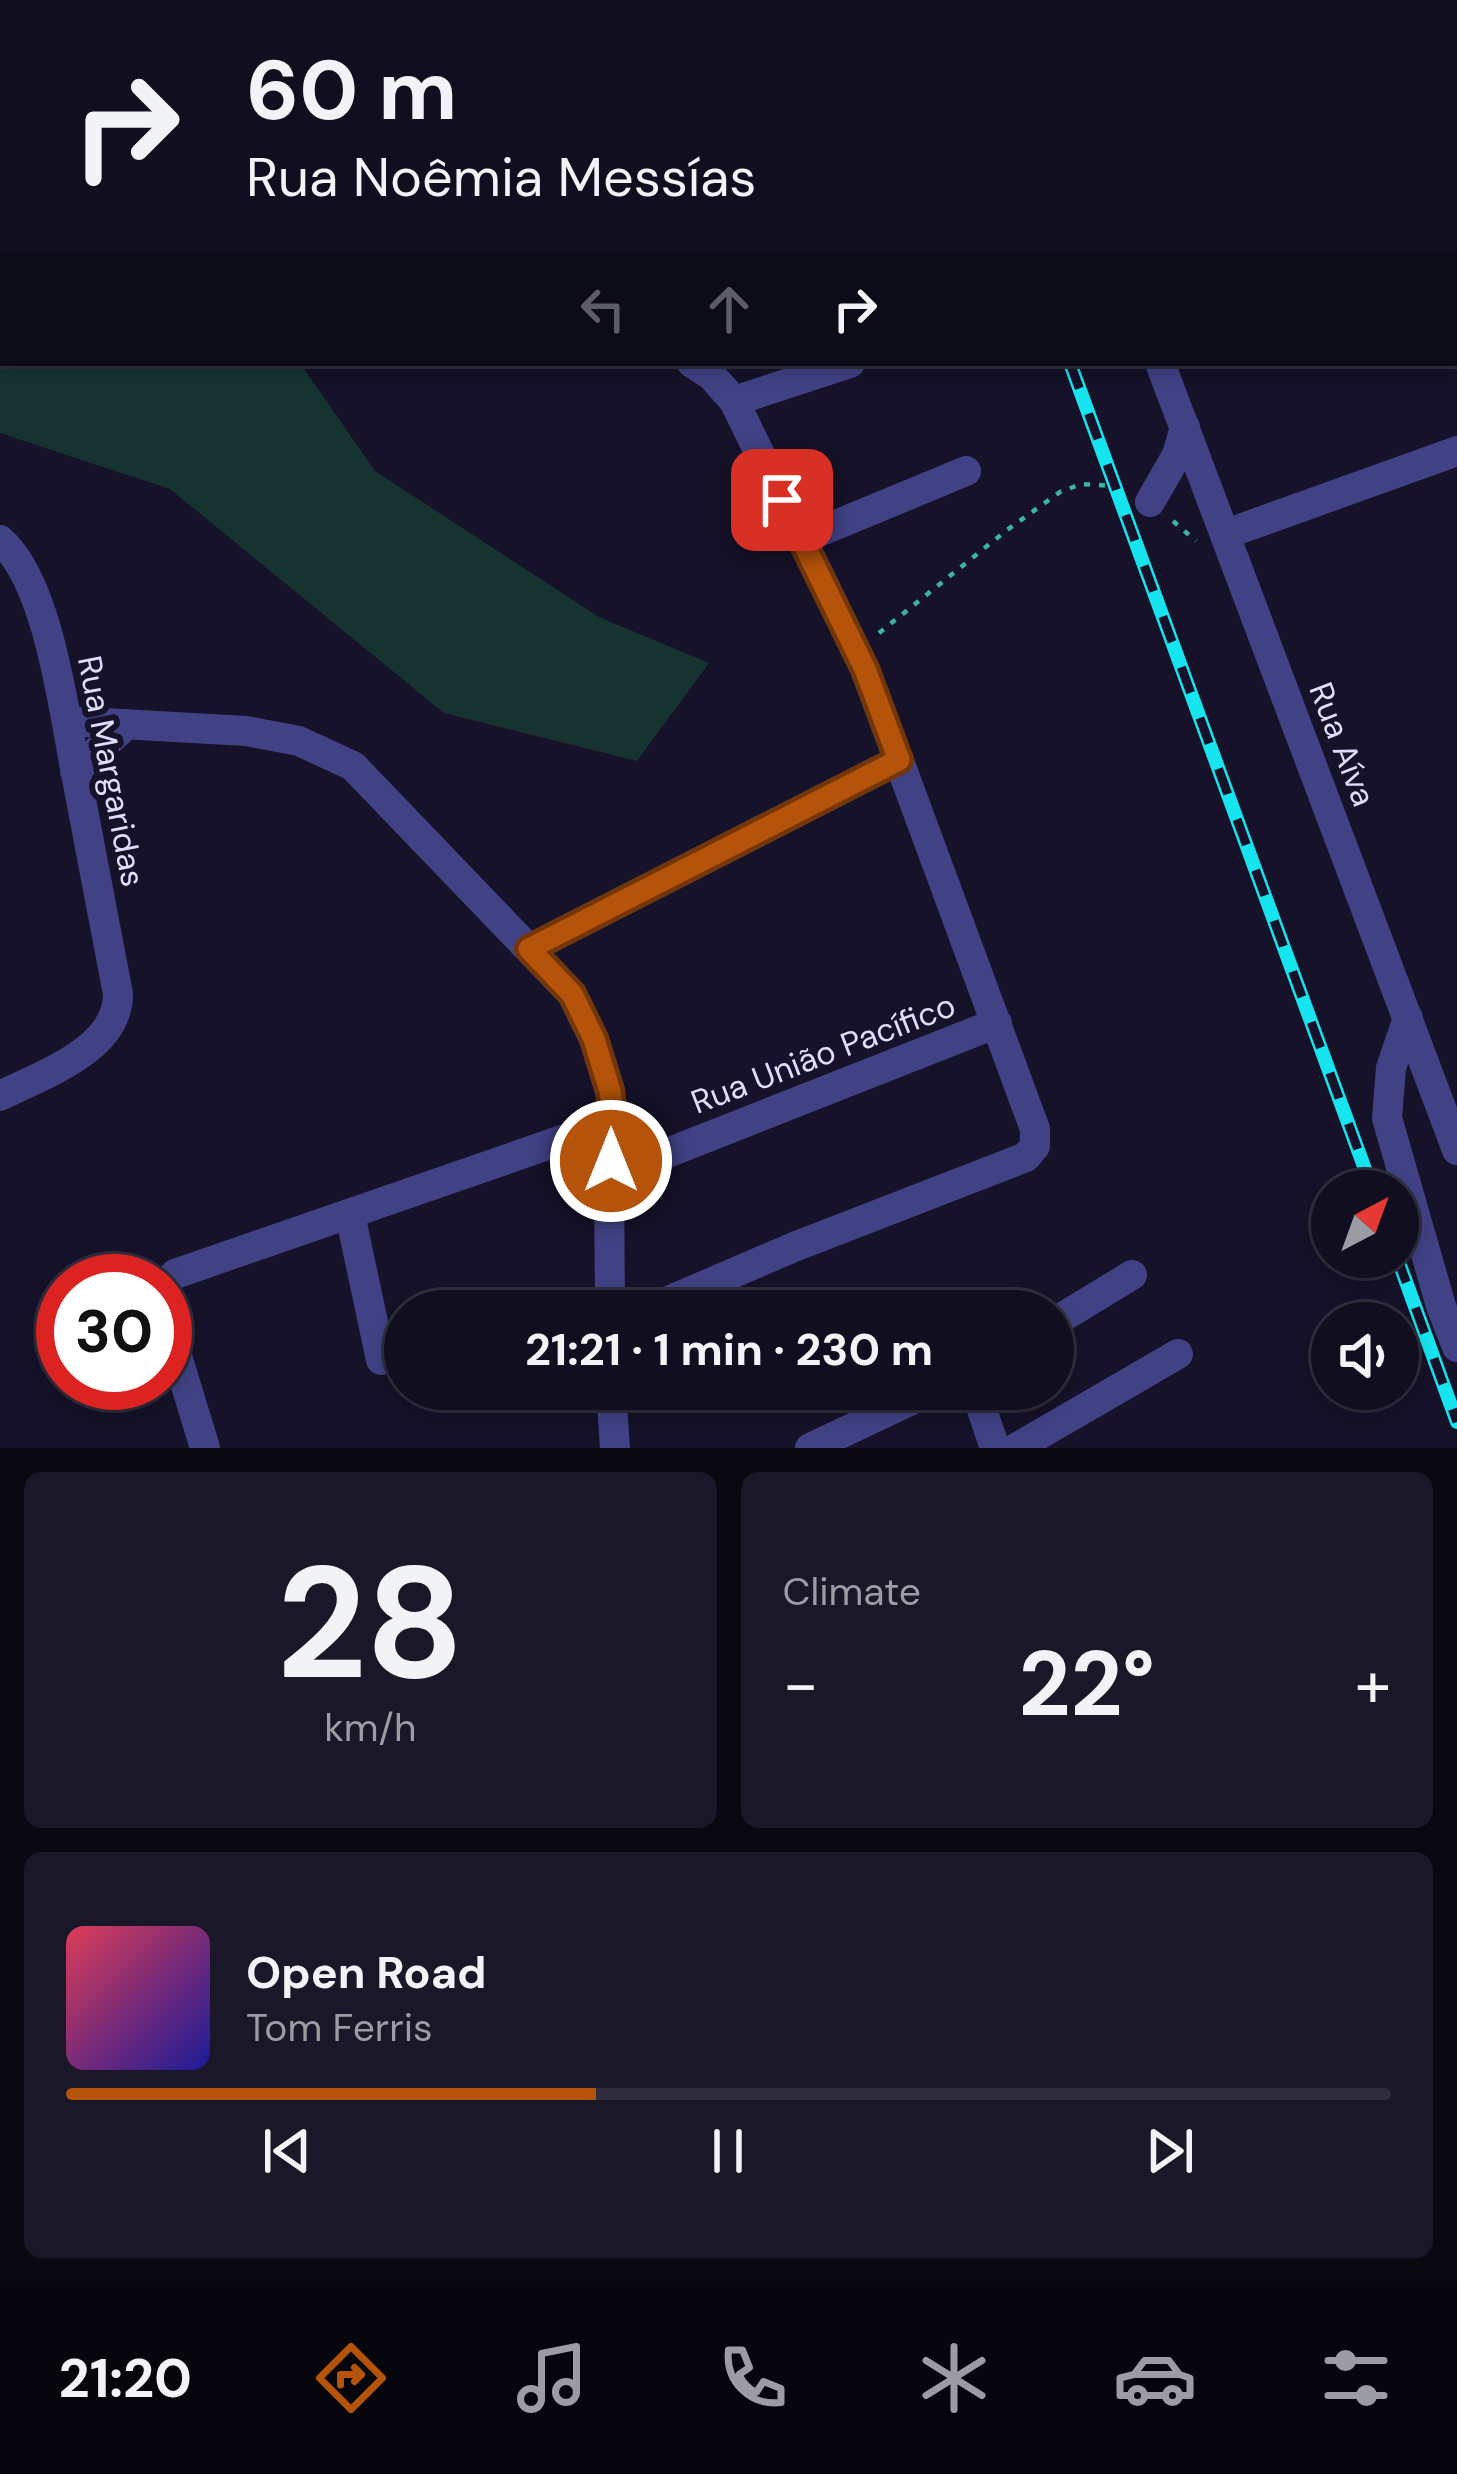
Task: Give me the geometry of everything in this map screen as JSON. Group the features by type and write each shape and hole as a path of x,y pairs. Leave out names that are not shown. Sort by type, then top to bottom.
{"street":[{"path":"697,366 734,401 841,366"},
{"name":"Rua Aíva","path":"1161,366 1185,427 1211,538 1408,1018 1457,1150"},
{"name":"Rua União Pacífico","path":"694,1290 1026,1157 1035,1146 1035,1129 997,1023 856,652 734,401"},
{"path":"1150,502 1177,455 1185,427"},
{"path":"1211,538 1457,451"},
{"path":"802,539 966,471"},
{"name":"Rua Margaridas","path":"0,540 11,549 29,581 50,646 118,994 111,1027 83,1053 0,1096"},
{"path":"68,721 246,731 299,741 353,766 572,994 594,1039 614,1122 609,1176 610,1290"},
{"path":"75,771 127,724"},
{"path":"529,949 899,760"},
{"path":"1408,1018 1391,1068 1387,1118 1457,1347"},
{"name":"Rua União Pacífico","path":"609,1176 997,1023"},
{"path":"192,1268 614,1122"},
{"path":"350,1214 381,1360"},
{"path":"1074,1310 1132,1275"},
{"path":"1016,1448 1178,1354"},
{"path":"192,1403 206,1448"},
{"path":"612,1410 615,1448"},
{"path":"810,1448 891,1410"},
{"path":"982,1410 995,1448"}],"path":[{"path":"856,652 1007,530 1060,492 1081,484 1115,486 1211,538"}],"green space":[{"path":"0,366 302,366 375,471 599,617 709,663 637,761 444,713 170,489 0,433"}],"railway":[{"path":"1071,366 1365,1170"},
{"path":"1405,1278 1457,1422"}],"route":[{"path":"611,1161 610,1091 594,1039 572,994 529,949 899,760 865,669 782,500"}]}
